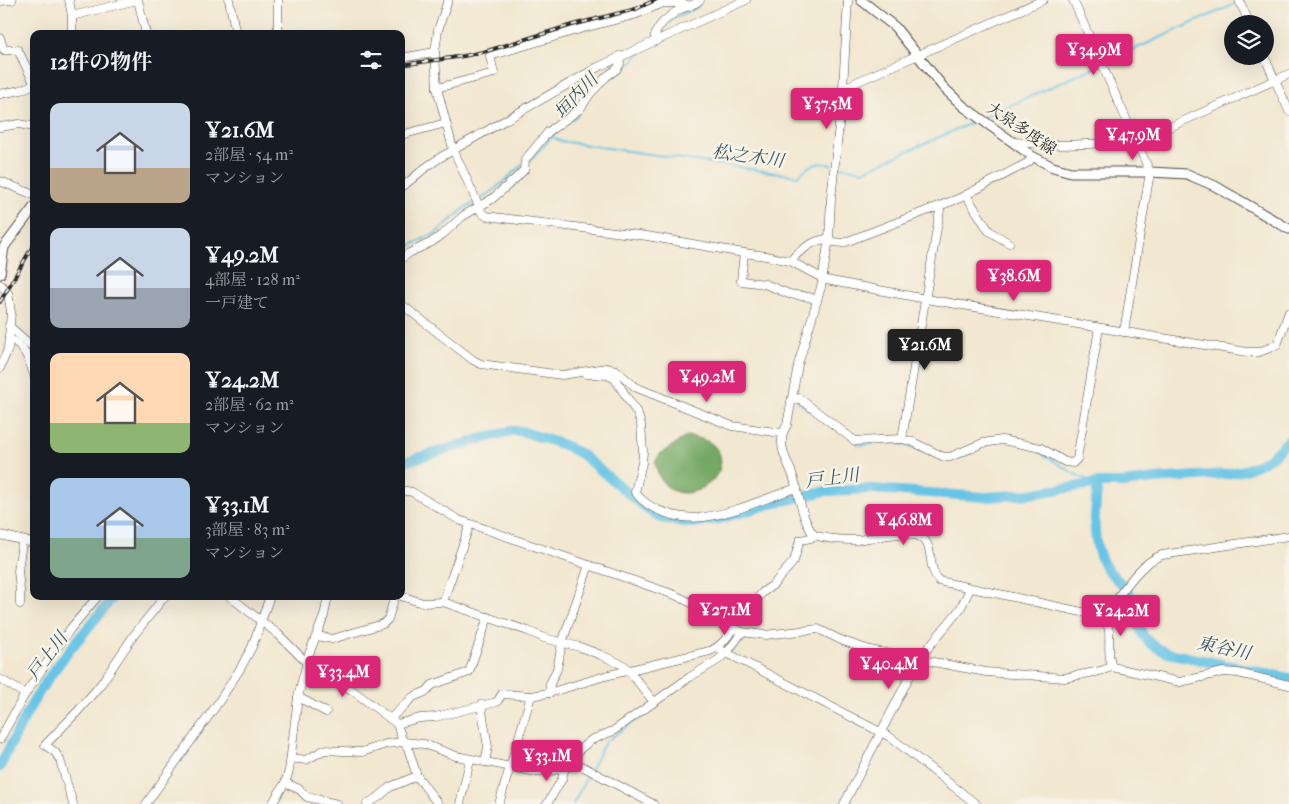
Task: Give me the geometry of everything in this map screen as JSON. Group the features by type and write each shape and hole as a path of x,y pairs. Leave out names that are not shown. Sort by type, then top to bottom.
{"main road":[{"name":"大泉多度線","path":"861,0 895,27 944,87 963,106 1032,156 1053,167 1071,172 1187,174 1215,186 1286,224"},
{"path":"0,274 4,247 30,212"}],"street":[{"path":"0,1 12,0"},
{"path":"69,0 72,30"},
{"path":"72,16 138,0 145,30"},
{"path":"229,0 235,30"},
{"path":"278,0 281,30"},
{"path":"448,0 438,30 435,52 437,88 453,149 477,203 482,213 486,216 647,236 790,260 825,280 1247,352 1259,352 1277,345 1289,312"},
{"path":"656,40 654,35 658,27 679,10 696,4 700,0"},
{"path":"405,185 453,149 598,67 746,0"},
{"path":"848,0 844,87 830,199 831,240 825,280 802,348 781,441 808,524 814,535 820,537 855,540 902,534 922,537 927,543 934,576 939,581 1105,617"},
{"path":"844,87 1044,0"},
{"path":"1073,0 1150,172 1124,332"},
{"path":"1239,0 1246,15"},
{"path":"437,88 494,73 490,56 580,29 628,17 663,3 682,3 690,6"},
{"path":"0,38 4,50 18,50 30,76"},
{"path":"405,57 435,52"},
{"path":"405,256 432,242 477,203 498,194 520,175 548,132 580,109 590,94 607,76 617,69 620,64 619,56"},
{"path":"1268,65 1289,111"},
{"path":"1012,142 1062,145 1136,142 1289,74"},
{"path":"0,94 21,90 30,86"},
{"path":"405,134 446,123"},
{"path":"0,127 20,124 30,126"},
{"path":"790,260 818,241 831,240 843,243 939,207 1029,162 1032,156"},
{"path":"0,181 30,193"},
{"path":"966,195 989,231 1009,243"},
{"path":"902,439 939,207"},
{"path":"744,253 741,281 765,284 789,294 817,300"},
{"path":"0,274 1,287 8,293 10,299 8,349 0,368"},
{"path":"405,307 473,360 481,364 562,375 606,368 616,370 635,387 732,426 782,433"},
{"path":"9,326 30,344"},
{"path":"791,402 799,398 855,441 902,439 913,442 944,457 983,443 1002,440 1041,448 1065,462 1073,463 1077,459 1099,328"},
{"path":"9,338 22,347 30,363"},
{"path":"583,372 589,375 608,375 615,379 637,414 641,424 643,452 635,492 646,505 686,517 704,517 797,490"},
{"path":"405,491 412,492 451,516 470,524 675,595 742,632 771,635 818,629 860,648 986,672 1064,678 1100,671 1112,666 1180,682 1222,672 1238,673 1289,685"},
{"path":"443,602 470,524"},
{"path":"0,535 30,543"},
{"path":"394,721 435,717 497,702 502,694 531,696 549,692 718,648 763,592 773,585 794,561 800,540 811,538 814,535"},
{"path":"1105,617 1142,567 1154,558 1162,555 1289,536"},
{"path":"20,604 18,571 22,542"},
{"path":"549,692 550,684 557,669 562,643 589,565"},
{"path":"844,804 918,660 960,609 970,589"},
{"path":"405,597 423,603 443,602 544,638 601,655 625,666 654,702"},
{"path":"0,739 25,694 71,628 95,600"},
{"path":"73,804 60,760 55,752 45,745 101,684 134,635 162,600"},
{"path":"234,600 278,634 307,664 352,690 394,721 408,748 417,776 438,804"},
{"path":"146,804 222,696 252,647 269,600"},
{"path":"272,804 285,783 291,758 298,697 309,654 317,636 327,600"},
{"path":"317,636 332,639 383,624 388,619 394,600"},
{"path":"394,721 413,697 427,691 432,685 469,672 488,617"},
{"path":"1105,617 1110,627 1109,658 1112,666"},
{"path":"547,804 579,750 591,740 613,731 690,677 718,660 726,653 742,632"},
{"path":"718,648 881,732 897,742 976,804"},
{"path":"0,679 25,694"},
{"path":"499,804 531,696"},
{"path":"298,697 326,712"},
{"path":"481,705 488,747 485,762"},
{"path":"291,758 306,760 324,750 362,752 386,744 404,742 424,744 445,754 470,760 538,771 551,771 578,764 653,804"},
{"path":"460,804 470,760"},
{"path":"367,804 390,788 417,776"},
{"path":"285,783 298,789 307,797 338,804"}],"green space":[{"path":"687,436 709,442 713,445 719,453 721,464 716,475 708,485 696,491 683,493 671,490 661,480 655,462 660,454"}],"waterway":[{"name":"松之木川","path":"1104,63 1237,3"},
{"name":"垣内川","path":"663,28 675,17 698,6"},
{"name":"垣内川","path":"611,78 626,68 639,54"},
{"name":"松之木川","path":"984,117 1098,66"},
{"name":"垣内川","path":"529,161 562,126 578,115"},
{"name":"松之木川","path":"837,166 863,171 973,122"},
{"name":"松之木川","path":"553,137 560,141 798,176 814,165 822,163 832,165"},
{"path":"478,201 493,191 523,164"},
{"path":"405,248 436,233 466,207 474,203"},
{"path":"797,401 809,410"},
{"name":"戸上川","path":"405,462 511,431 521,431 564,445 581,454 648,510 661,518 692,523 719,519 767,505 827,491 872,489 986,497 1030,494 1098,483 1123,483 1226,474 1245,470 1259,464 1271,457 1289,440"},
{"path":"890,443 898,443 924,451"},
{"path":"858,445 873,444"},
{"path":"957,458 978,449"},
{"path":"1038,451 1074,474 1098,483"},
{"name":"東谷川","path":"1098,483 1095,536 1100,557 1108,570 1128,591 1134,605 1140,630 1149,642 1168,653 1289,678"},
{"name":"戸上川","path":"0,767 29,709 48,678 111,600"},
{"path":"591,769 605,742 652,709"},
{"path":"573,804 589,773"}],"railway":[{"path":"405,64 487,51 572,25 636,9 655,0"},
{"path":"0,302 30,251"}]}
